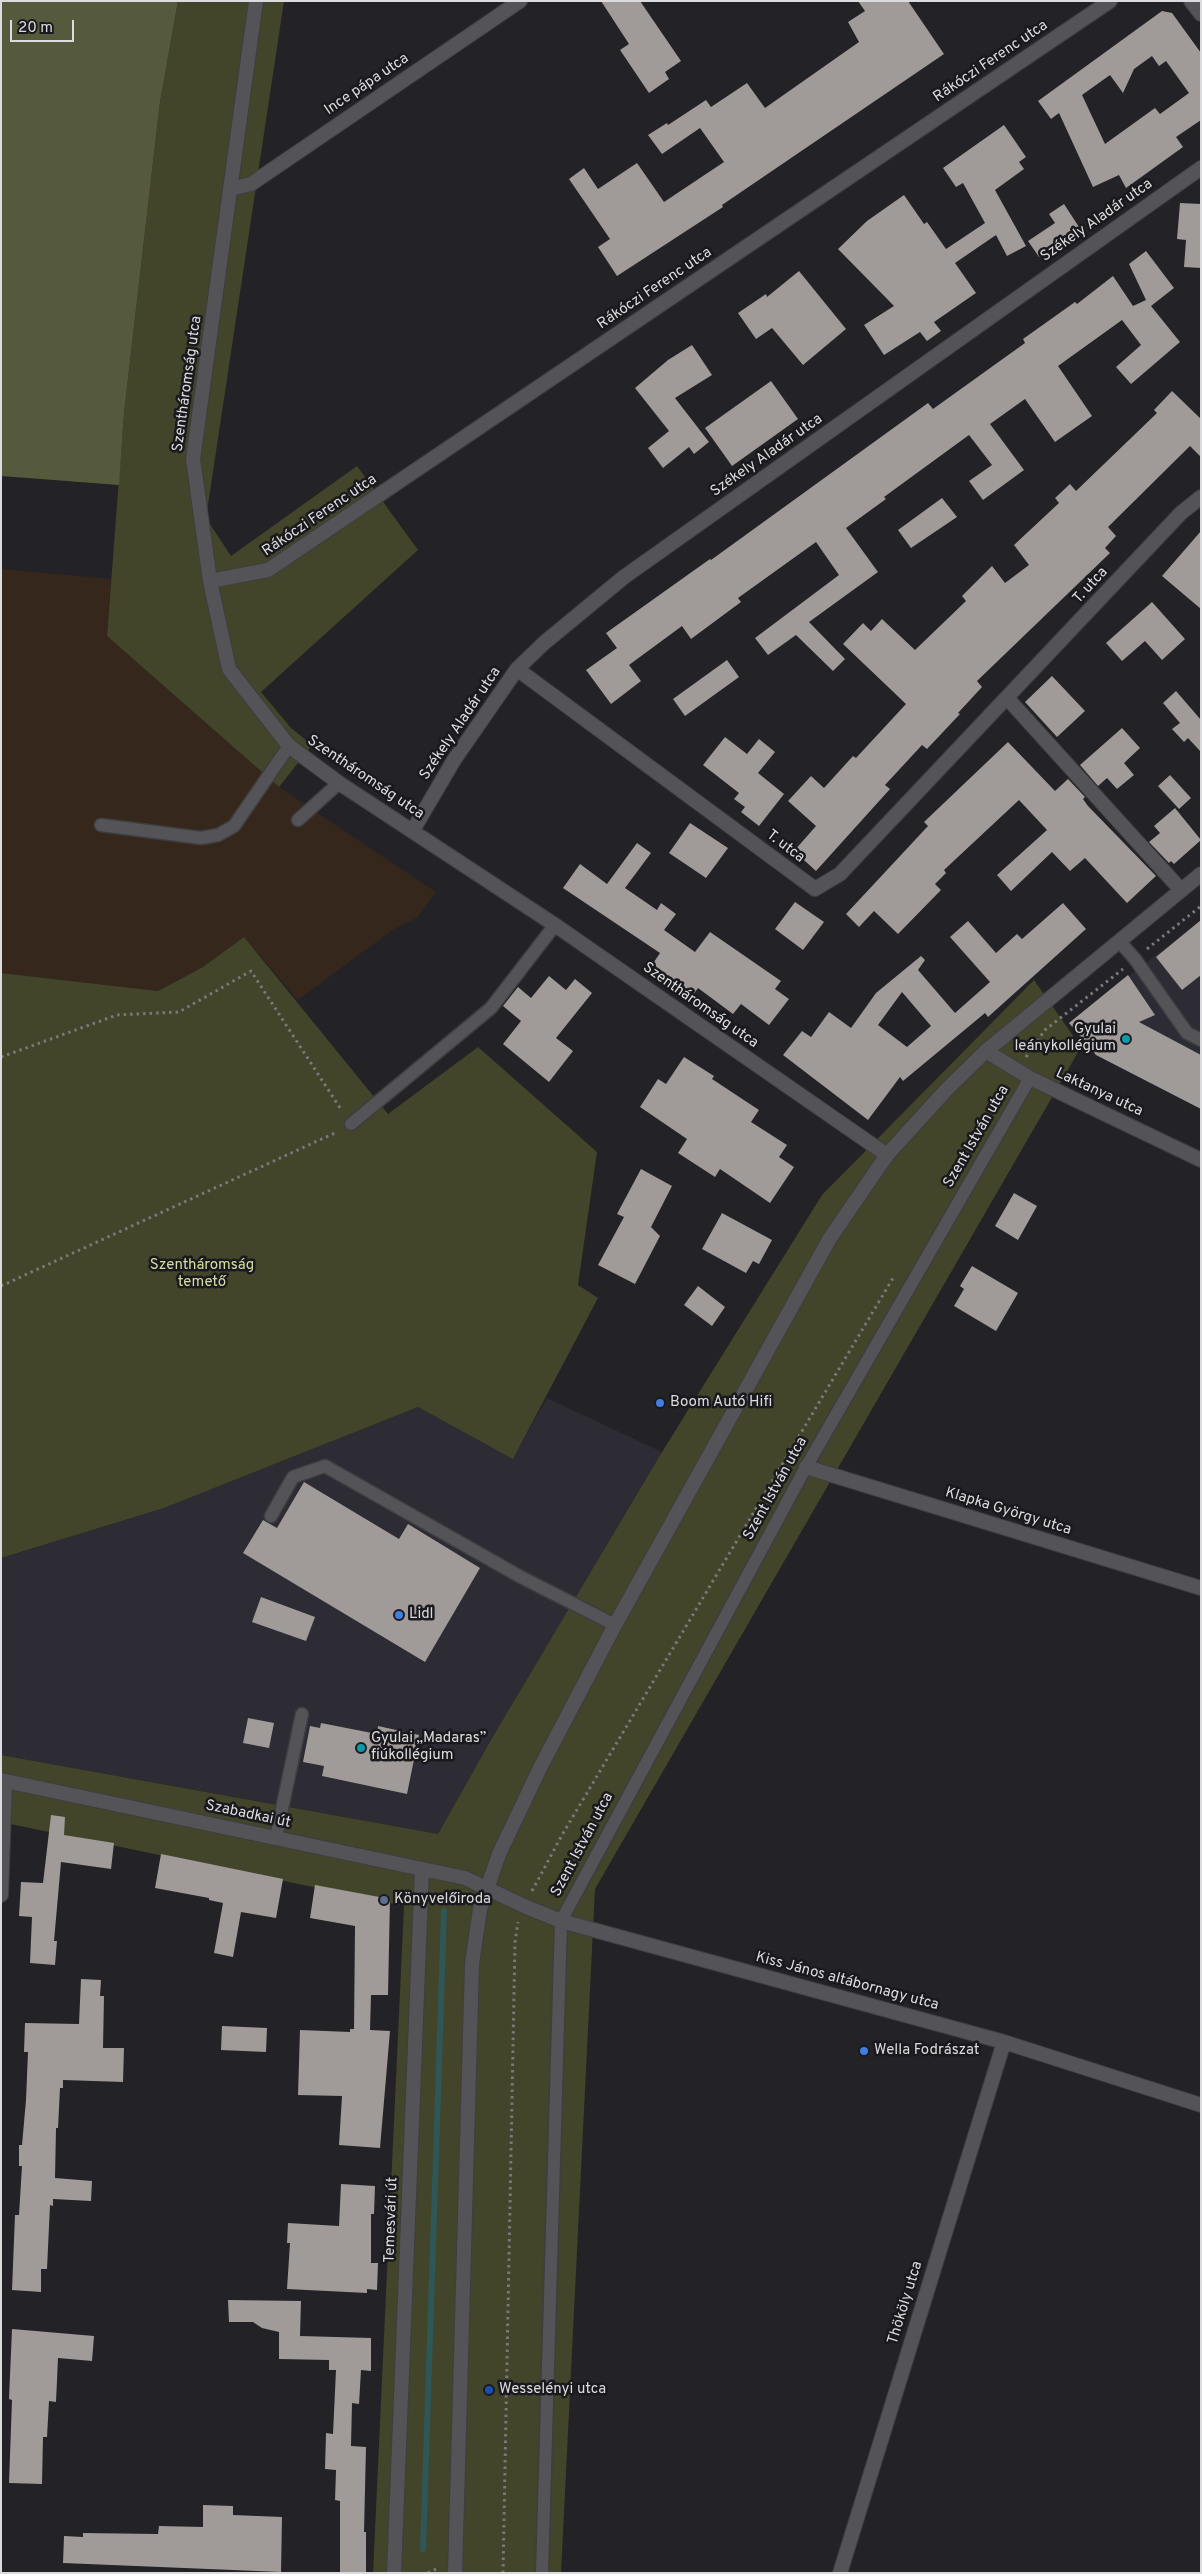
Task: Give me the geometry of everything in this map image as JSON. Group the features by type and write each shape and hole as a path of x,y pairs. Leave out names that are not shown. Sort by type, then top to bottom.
{"street":[{"name":"Szentháromság utca","path":"256,1 193,459 210,582 229,669 289,746 339,783 555,925 887,1155"},
{"name":"Ince pápa utca","path":"230,189 251,184 520,1"},
{"name":"Rákóczi Ferenc utca","path":"210,582 268,570 1110,1"},
{"path":"1191,1 1201,14"},
{"name":"Székely Aladár utca","path":"413,830 454,760 517,669 544,643 624,577 1201,168"},
{"name":"T. utca","path":"517,669 815,889 840,874 1008,699 1181,513 1201,497"},
{"path":"1008,699 1182,890"},
{"path":"455,2573 472,1964 475,1935 486,1888 499,1854 615,1625 830,1238 887,1155 947,1089 986,1051 1201,874"},
{"name":"Laktanya utca","path":"986,1051 1030,1078 1201,1160"},
{"name":"Klapka György utca","path":"806,1467 1201,1588"},
{"path":"1,1895 3,1781"},
{"name":"Szabadkai út","path":"3,1781 465,1878 486,1888"},
{"name":"Temesvári út","path":"394,2573 422,1869"},
{"name":"Kiss János altábornagy utca","path":"486,1888 561,1921 1004,2042 1201,2105"},
{"name":"Thököly utca","path":"840,2573 1004,2042"}],"lane":[{"path":"101,824 201,838 218,835 234,826 289,746"},
{"path":"298,820 339,783"},
{"path":"351,1124 491,1008 555,925"},
{"path":"1120,942 1135,959 1187,1033 1201,1040"},
{"name":"Szent István utca","path":"561,1921 806,1467 1030,1078"},
{"path":"271,1516 292,1477 325,1466 519,1576 615,1625"},
{"path":"276,1838 302,1714"},
{"path":"542,2573 561,1921"}],"path":[{"path":"1016,1070 1046,1030 1201,906"},
{"path":"1,1056 116,1015 179,1012 251,971 351,1124 321,1140 1,1286"},
{"path":"503,2573 516,1926 524,1906 562,1835 894,1276"}],"shaded area":[{"path":"1,569 111,579 107,636 279,787 436,892 417,918 394,929 298,1000 244,937 203,967 158,991 1,973"},
{"path":"1201,920 1201,1109 1096,1055 1069,1023"},
{"path":"547,1398 662,1452 492,1738 438,1834 1,1755 1,1558 164,1508 418,1407 513,1458"}],"green space":[{"path":"1,1 178,1 160,102 124,413 119,485 1,476"},
{"path":"178,1 284,1 206,518 231,556 357,466 418,550 261,692 291,728 312,745 279,787 107,636 124,413 160,102"},
{"name":"Szentháromság temető","path":"244,937 388,1114 478,1047 597,1152 578,1285 598,1298 513,1459 418,1407 164,1508 1,1558 1,973 158,991 203,967"},
{"path":"1034,980 1081,1047 595,1889 561,2573 373,2573 404,1906 1,1822 1,1755 438,1834 492,1738 662,1452 822,1195"}],"building":[{"path":"601,1 640,1 681,61 665,72 669,79 649,93 620,50 629,44"},
{"path":"858,1 908,1 944,54 722,205 723,207 617,276 598,247 610,239 569,179 584,168 598,189 637,163 664,202 724,162 700,128 662,154 648,135 667,123 668,125 706,100 711,107 747,83 765,108 859,42 848,22 865,11"},
{"path":"1162,11 1172,13 1201,53 1201,120 1176,137 1183,147 1126,188 1119,175 1093,187 1059,113 1051,119 1038,101","holes":["1152,56 1159,66 1166,61 1189,93 1160,114 1155,108 1105,144 1082,95 1110,75 1123,93 1134,69"]},
{"path":"1004,125 1026,157 1019,162 1024,169 995,190 1026,246 1007,256 996,235 955,263 976,293 934,322 941,331 927,341 920,332 884,355 864,325 894,306 838,249 867,221 904,195 924,224 927,222 946,249 985,223 963,183 956,187 943,168"},
{"path":"1180,203 1201,204 1201,268 1184,267 1186,240 1177,239"},
{"path":"1064,204 1079,227 1039,257 1028,241 1055,223 1049,214"},
{"path":"1146,251 1174,288 1151,306 1180,342 1131,384 1116,367 1141,345 1122,320 1058,366 1092,416 1055,442 1025,399 990,424 1024,470 983,500 969,481 992,465 969,435 884,497 886,499 846,528 878,572 809,622 845,659 833,671 796,635 768,655 755,638 839,575 816,542 738,598 741,602 691,639 682,626 629,665 641,681 611,704 586,670 617,648 606,633 711,560 928,403 933,409 1025,343 1023,339 1075,302 1077,304 1113,276 1133,306 1146,300 1129,264"},
{"path":"799,271 846,329 803,365 772,328 756,339 738,313 766,294 767,297"},
{"path":"692,345 712,375 675,398 709,442 694,454 689,447 663,468 648,448 669,431 635,388 668,360"},
{"path":"771,381 798,419 732,466 705,428"},
{"path":"1172,391 1201,419 1201,457 1190,446 1108,527 1116,536 1105,548 1110,553 977,681 982,687 958,713 960,714 927,749 922,745 885,785 890,789 816,871 794,851 816,826 788,801 811,776 824,788 853,756 856,758 906,704 843,644 863,623 871,631 882,619 915,650 966,601 962,596 992,566 1005,583 1029,565 1014,545 1059,503 1055,498 1070,484 1076,491 1157,413 1154,410"},
{"path":"942,498 957,517 911,548 898,530"},
{"path":"1201,531 1201,609 1162,576"},
{"path":"1152,602 1185,639 1162,660 1145,641 1122,661 1106,643"},
{"path":"727,660 739,677 685,716 673,699"},
{"path":"1052,676 1085,711 1057,737 1025,702"},
{"path":"1176,691 1201,720 1201,752 1188,738 1184,742 1172,729 1180,723 1163,703"},
{"path":"1122,728 1140,748 1124,763 1134,775 1117,789 1107,778 1098,786 1080,765"},
{"path":"725,737 747,754 759,739 775,752 758,773 784,794 759,826 741,812 745,807 734,799 739,793 703,765"},
{"path":"1008,742 1055,791 1068,779 1085,797 1083,799 1088,806 1156,876 1127,903 1085,858 1070,871 1052,852 1011,891 997,875 1047,830 1019,800 944,870 946,873 935,884 941,890 898,934 874,911 859,927 846,914 928,826 924,822"},
{"path":"1170,775 1191,798 1179,809 1158,786"},
{"path":"1175,808 1201,840 1174,864 1171,861 1169,863 1149,842 1160,833 1154,826"},
{"path":"690,823 728,848 706,878 669,853"},
{"path":"637,843 651,853 625,888 657,910 661,903 676,914 664,930 695,952 710,932 781,981 775,989 789,999 769,1025 741,1004 733,1014 698,988 693,995 652,965 660,953 563,888 580,864 607,884"},
{"path":"795,902 824,922 803,950 775,929"},
{"path":"1063,903 1086,929 988,1017 985,1013 903,1081 900,1077 868,1120 783,1055 802,1031 811,1037 829,1012 851,1028 876,993 921,956 925,960 918,970 955,1013 990,982 950,937 968,921 996,953 1017,934 1022,939","holes":["902,992 931,1026 907,1047 878,1025"]},
{"path":"1201,920 1201,975 1182,990 1156,957"},
{"name":"Gyulai leánykollégium","path":"1128,975 1155,1015 1139,1022 1201,1055 1201,1109 1096,1055 1069,1023"},
{"path":"549,976 566,990 575,979 592,993 556,1038 573,1051 549,1082 503,1044 521,1021 503,1006 518,987 531,998"},
{"path":"684,1057 714,1076 712,1079 759,1110 751,1122 787,1145 779,1157 794,1167 770,1203 720,1169 715,1177 678,1153 687,1139 640,1107 658,1079 666,1084"},
{"path":"641,1169 672,1186 651,1227 660,1236 635,1284 598,1265 624,1217 617,1214"},
{"path":"1014,1193 1037,1206 1018,1240 995,1226"},
{"path":"722,1213 772,1240 759,1264 753,1261 746,1273 702,1249"},
{"path":"972,1266 1018,1293 996,1331 954,1306 964,1289 960,1286"},
{"path":"698,1286 725,1307 712,1326 684,1305"},
{"name":"Lidl","path":"304,1482 399,1539 408,1524 480,1568 425,1662 243,1553 263,1520 277,1528"},
{"path":"261,1597 315,1617 306,1641 252,1622"},
{"path":"248,1718 274,1723 269,1748 243,1743"},
{"name":"Gyulai „Madaras” fiúkollégium","path":"321,1723 377,1734 378,1726 419,1735 407,1794 322,1776 324,1766 303,1762 310,1726 320,1728"},
{"path":"51,1815 65,1817 64,1835 114,1843 111,1869 61,1862 54,1941 57,1941 55,1965 30,1963 32,1917 19,1916 21,1882 43,1883"},
{"path":"161,1854 283,1879 276,1918 241,1912 233,1957 214,1953 223,1903 209,1900 209,1898 155,1888"},
{"path":"315,1885 390,1899 388,1995 371,1995 370,2030 390,2031 380,2148 339,2145 342,2096 298,2095 300,2030 350,2032 350,2029 354,2029 355,1926 310,1918"},
{"path":"81,1979 101,1980 100,1996 104,1996 103,2048 124,2048 123,2082 63,2080 63,2088 60,2088 58,2128 56,2128 55,2178 92,2181 91,2201 53,2199 53,2206 50,2205 47,2269 41,2269 41,2292 12,2290 15,2215 19,2215 22,2166 19,2166 19,2145 22,2145 26,2100 28,2052 24,2052 25,2023 79,2024"},
{"path":"222,2026 267,2028 266,2052 221,2050"},
{"path":"341,2184 375,2186 374,2214 371,2214 371,2263 378,2263 377,2290 367,2289 367,2293 287,2289 290,2243 287,2243 288,2223 339,2226"},
{"path":"228,2300 301,2301 300,2336 371,2338 371,2371 361,2370 359,2404 352,2403 351,2446 366,2447 364,2532 366,2532 366,2573 340,2573 340,2501 335,2500 336,2470 325,2469 326,2433 333,2434 336,2370 329,2370 329,2360 279,2359 279,2332 262,2328 253,2322 229,2322"},
{"path":"12,2329 94,2336 92,2361 58,2358 56,2402 49,2401 47,2437 43,2437 42,2484 9,2483 12,2400 9,2399"},
{"path":"203,2505 233,2506 233,2515 282,2517 281,2572 63,2563 64,2536 83,2537 83,2533 158,2534 159,2526 203,2527"}],"waterway":[{"path":"423,2549 444,1911"}],"place":[{"name":"Gyulai leánykollégium","path":"1126,1039"},
{"name":"Boom Autó Hifi","path":"660,1403"},
{"name":"Lidl","path":"399,1615"},
{"name":"Gyulai „Madaras” fiúkollégium","path":"361,1748"},
{"name":"Könyvelőiroda","path":"384,1900"},
{"name":"Wella Fodrászat","path":"864,2051"},
{"name":"Wesselényi utca","path":"489,2390"}]}
